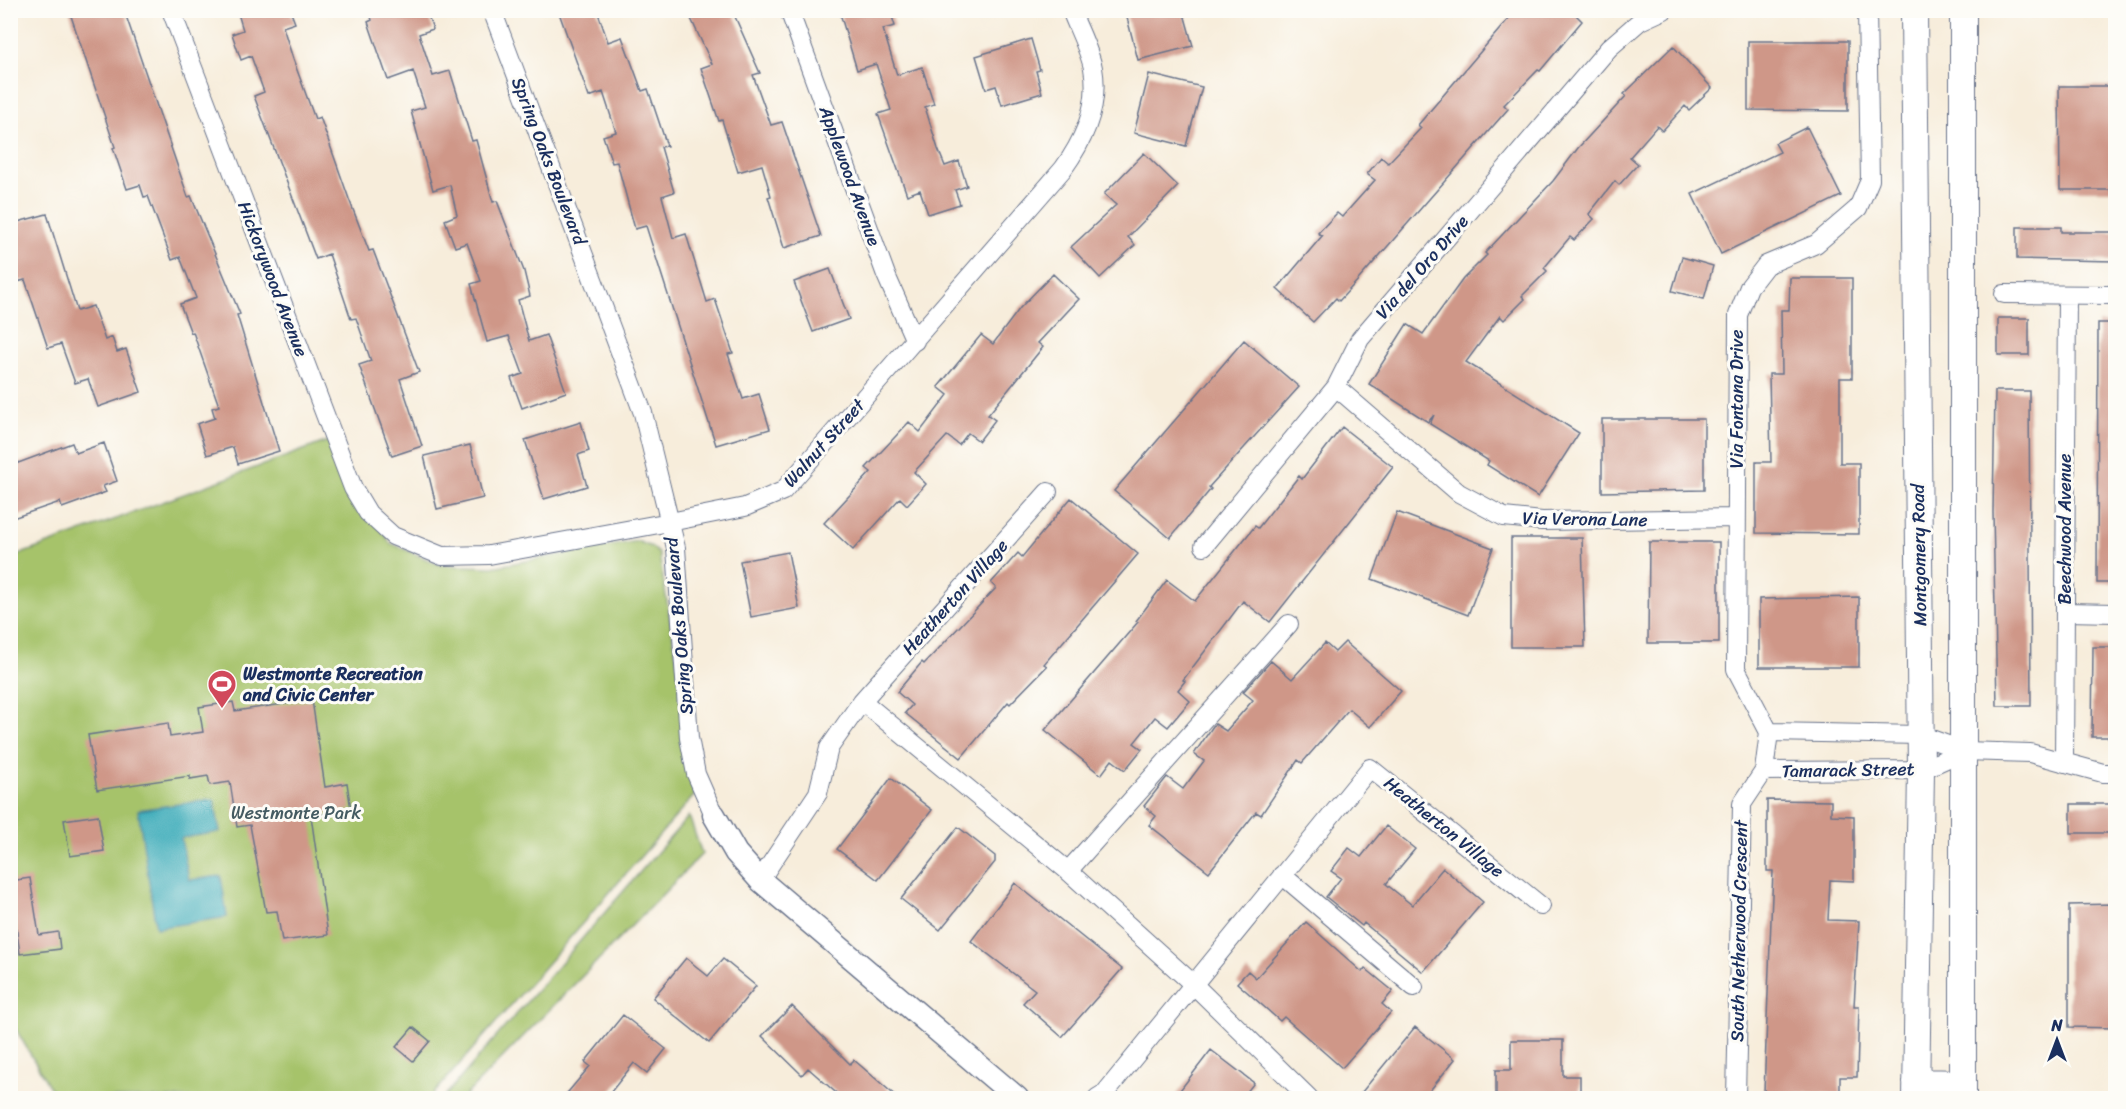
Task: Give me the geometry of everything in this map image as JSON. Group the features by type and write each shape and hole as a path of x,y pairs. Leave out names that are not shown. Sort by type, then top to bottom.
{"main road":[{"name":"Montgomery Road","path":"1914,10 1921,771 1916,1090"},
{"path":"1916,1090 1963,1090 1964,10"}],"street":[{"name":"Hickorywood Avenue","path":"171,10 353,488 368,513 393,536"},
{"name":"Spring Oaks Boulevard","path":"492,10 643,413 676,548 689,738 696,774 714,815 736,853 760,880 1017,1098"},
{"name":"Applewood Avenue","path":"789,10 886,275 915,340"},
{"name":"Walnut Street","path":"393,536 442,556 489,555 745,507 783,491 1063,169 1081,144 1091,112 1094,92 1092,67 1071,10"},
{"name":"Via del Oro Drive","path":"1204,546 1336,387 1360,339 1609,48 1640,21 1664,10"},
{"name":"Via Fontana Drive","path":"1769,732 1736,669 1738,315 1749,287 1766,265 1815,244 1858,208 1870,180 1867,10"},
{"path":"2004,294 2115,295"},
{"name":"Beechwood Avenue","path":"2064,763 2067,295"},
{"name":"Via Verona Lane","path":"1336,387 1459,493 1504,517 1542,521 1736,518"},
{"name":"Heatherton Village","path":"760,880 818,793 829,748 862,701 1048,492"},
{"path":"2065,612 2115,613"},
{"path":"1068,871 1290,624"},
{"path":"862,701 1068,871 1192,983 1309,1098"},
{"name":"Tamarack Street","path":"1769,732 1920,735 1964,751 2030,753 2103,773 2115,773"},
{"path":"1764,771 1769,732"},
{"name":"Tamarack Street","path":"1764,771 1921,771 1964,751"},
{"name":"Heatherton Village","path":"1104,1096 1192,983 1370,768 1541,906"},
{"name":"South Netherwood Crescent","path":"1736,1098 1742,804 1764,771"},
{"path":"1282,875 1414,987"}],"green space":[{"name":"Westmonte Park","path":"328,441 390,543 440,565 492,567 637,541 652,547 659,554 699,790 430,1098 56,1098 11,1021 10,558"},
{"path":"689,816 702,854 463,1098 443,1098"}],"water":[{"path":"214,799 220,832 181,838 189,880 221,876 227,917 156,928 138,810"}],"building":[{"path":"69,10 124,10 188,197 191,196 240,314 237,315 279,451 238,464 233,447 207,455 197,424 215,418 212,408 219,406 193,332 191,333 180,304 196,298 180,257 172,260 148,196 144,197 140,185 127,189"},
{"path":"237,10 290,10 295,23 283,27 293,59 315,119 320,117 369,251 373,250 419,372 400,379 422,446 392,456 359,365 371,361 356,318 351,319 329,254 316,259 254,96 264,92 251,56 241,60 232,34 243,30"},
{"path":"369,10 426,10 433,29 419,34 433,76 450,71 472,141 476,140 493,202 497,201 524,271 530,296 518,300 529,341 546,335 566,392 522,408 511,378 523,374 509,336 487,342 471,284 481,281 467,243 455,247 445,220 457,215 450,185 433,190 423,155 411,111 425,107 413,71 388,80 368,22 372,20"},
{"path":"558,10 597,10 608,42 622,37 642,91 648,89 667,146 661,147 674,192 662,196 673,238 686,234 707,302 715,299 733,353 728,354 743,399 759,394 770,429 716,445 646,226 635,229 617,162 612,163 603,136 616,132 603,92 589,97"},
{"path":"687,10 732,10 760,73 753,75 771,125 782,122 821,236 784,248 768,197 771,196 762,165 738,172 722,120 719,121 701,68 712,64"},
{"path":"839,10 890,10 895,26 883,29 897,75 922,67 934,104 925,107 938,149 945,166 959,161 967,186 955,190 960,204 928,214 920,190 907,195 878,114 891,110 876,64 857,70"},
{"path":"1125,10 1183,10 1193,46 1138,60"},
{"path":"1516,10 1571,10 1582,21 1540,71 1538,70 1504,105 1508,109 1359,279 1339,301 1336,298 1313,322 1277,289 1322,236 1318,233 1337,213 1342,217 1375,180 1367,174 1381,157 1388,163 1421,128 1418,125"},
{"path":"1031,39 1040,70 1036,71 1042,93 1002,105 996,86 986,89 976,56"},
{"path":"1748,41 1848,41 1848,111 1748,110"},
{"path":"1673,46 1712,88 1689,110 1685,106 1662,131 1657,126 1630,157 1638,164 1619,185 1615,181 1589,214 1594,219 1574,240 1570,237 1544,268 1547,271 1522,296 1525,299 1504,320 1500,316 1466,362 1579,433 1538,497 1487,465 1489,461 1430,424 1434,415 1428,422 1369,384 1407,324 1423,334 1463,279 1487,255 1485,253 1553,181 1578,148 1626,96 1624,94"},
{"path":"1149,74 1202,87 1186,146 1134,133"},
{"path":"2059,86 2115,86 2115,190 2060,190"},
{"path":"1807,127 1841,196 1721,254 1692,194 1780,152 1775,143"},
{"path":"1144,153 1178,186 1128,237 1135,245 1100,278 1071,247 1116,205 1104,194"},
{"path":"47,214 77,311 93,306 105,340 112,337 117,352 126,349 141,392 98,407 88,379 75,383 61,344 48,348 25,280 17,282 10,261 10,224"},
{"path":"2017,227 2061,227 2061,232 2115,232 2115,261 2017,259"},
{"path":"1682,257 1713,266 1704,299 1672,291"},
{"path":"830,269 849,319 813,332 794,282"},
{"path":"1053,274 1079,299 1038,343 1043,347 988,415 995,420 979,441 968,433 959,445 947,436 914,472 926,484 907,505 900,498 853,550 824,523 871,472 866,468 909,422 920,432 948,395 938,387 981,335 993,344 1020,308"},
{"path":"1790,278 1852,278 1852,378 1840,378 1840,463 1859,463 1859,534 1756,533 1756,462 1771,462 1769,374 1782,374 1781,310 1789,310"},
{"path":"1998,318 2029,318 2029,355 1998,355"},
{"path":"2098,323 2115,323 2115,583 2097,583"},
{"path":"1244,340 1299,387 1209,487 1211,489 1170,538 1114,491"},
{"path":"1995,391 2029,391 2031,706 1997,706 1993,512"},
{"path":"1602,419 1704,419 1704,490 1602,492"},
{"path":"581,422 589,451 578,455 587,486 544,499 525,440"},
{"path":"1342,427 1393,467 1270,622 1243,601 1183,680 1185,681 1178,690 1190,701 1168,727 1155,717 1134,743 1142,749 1125,770 1112,760 1101,775 1045,730 1138,622 1136,621 1167,580 1195,601 1255,526 1258,528 1299,476 1302,479"},
{"path":"72,443 76,453 104,443 117,481 103,486 106,492 62,508 60,502 10,519 10,466"},
{"path":"470,445 483,498 437,509 424,456"},
{"path":"1071,498 1138,554 1044,664 1047,666 1010,704 1008,702 961,758 905,713 912,705 897,692 922,662 924,664 996,588 991,583 1018,553 1022,557"},
{"path":"1397,512 1493,548 1468,615 1372,579"},
{"path":"1511,538 1582,538 1585,647 1511,647"},
{"path":"1649,542 1719,542 1719,643 1648,643"},
{"path":"788,552 799,608 751,617 740,561"},
{"path":"1859,597 1859,667 1759,667 1759,599"},
{"path":"1345,642 1401,691 1370,727 1349,709 1302,763 1298,760 1261,815 1256,812 1209,872 1149,825 1156,816 1144,806 1167,777 1183,789 1204,761 1194,754 1213,726 1215,724 1226,731 1253,700 1243,692 1271,661 1292,679 1325,643 1335,652"},
{"path":"2093,647 2115,647 2115,737 2092,737"},
{"path":"312,700 325,787 347,783 351,810 311,816 328,935 282,941 277,911 266,912 250,825 237,827 230,782 210,785 208,776 190,779 190,776 97,790 88,735 168,723 170,737 203,732 199,707 233,702 235,711"},
{"path":"891,778 932,810 878,880 837,849"},
{"path":"1767,800 1831,801 1831,815 1854,816 1854,881 1830,880 1828,920 1859,921 1854,1006 1859,1006 1857,1077 1840,1077 1840,1094 1764,1092 1773,871 1767,871"},
{"path":"2071,804 2115,804 2115,833 2071,833"},
{"path":"98,815 104,851 70,856 64,820"},
{"path":"1386,826 1415,849 1386,884 1412,905 1443,868 1483,902 1423,972 1364,923 1362,926 1326,897 1341,878 1331,871 1349,848 1361,857"},
{"path":"958,827 995,856 995,862 940,930 901,899"},
{"path":"30,878 39,935 58,932 60,949 20,954 10,881"},
{"path":"1015,883 1122,969 1062,1037 1023,1003 1035,990 971,941"},
{"path":"2115,904 2115,1028 2069,1027 2069,905"},
{"path":"1306,922 1362,972 1365,968 1393,991 1382,1004 1391,1012 1342,1068 1284,1017 1280,1021 1237,983 1248,971 1256,978"},
{"path":"686,958 708,976 723,959 756,986 709,1043 653,998"},
{"path":"792,1006 850,1064 854,1060 898,1098 842,1098 808,1068 802,1075 762,1036"},
{"path":"623,1015 666,1049 647,1073 634,1063 606,1098 563,1098 590,1066 585,1062"},
{"path":"413,1027 430,1041 413,1061 396,1047"},
{"path":"1415,1027 1455,1059 1424,1098 1357,1098"},
{"path":"1511,1040 1563,1040 1563,1076 1580,1076 1580,1098 1496,1098 1496,1070 1511,1070"},
{"path":"1211,1050 1254,1083 1242,1098 1174,1098"}],"place":[{"name":"Westmonte Recreation and Civic Center","path":"222,710"}]}
